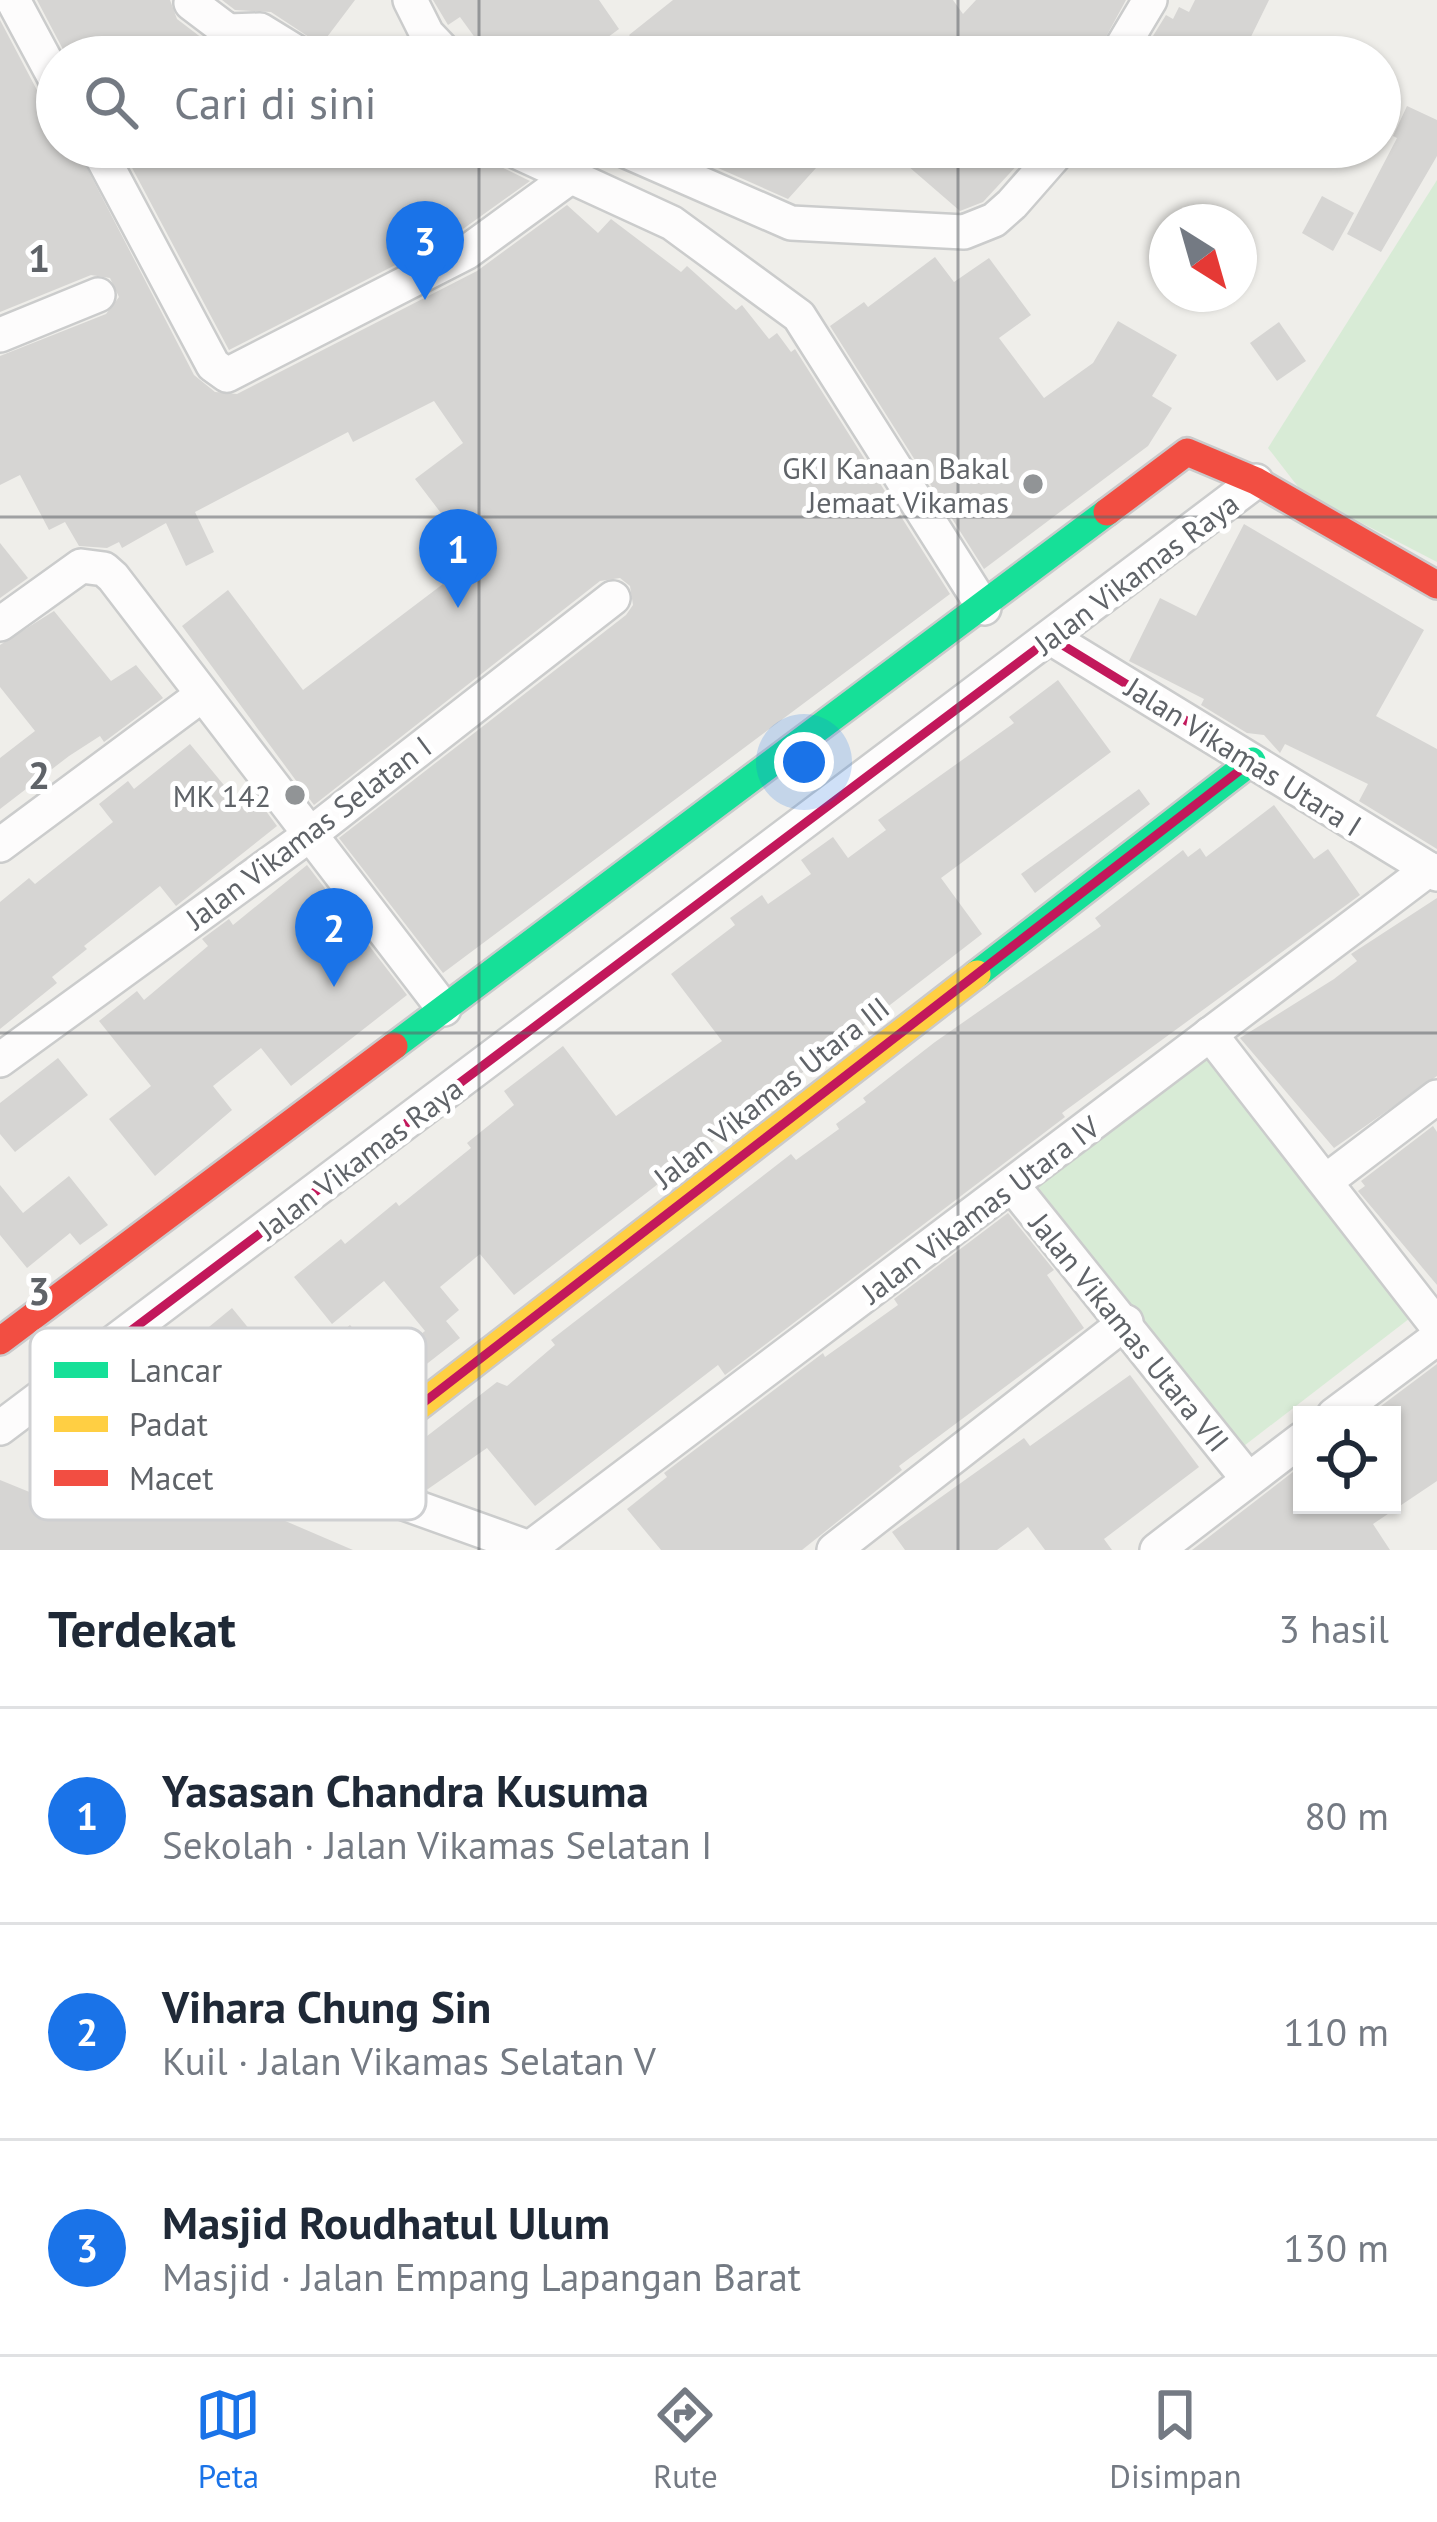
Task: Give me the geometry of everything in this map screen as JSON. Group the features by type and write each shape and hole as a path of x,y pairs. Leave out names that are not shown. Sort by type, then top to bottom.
{"street":[{"path":"13,0 36,43"},
{"path":"410,0 429,36"},
{"path":"1129,36 1150,0"},
{"path":"191,3 228,31 260,29 271,36"},
{"path":"109,168 213,365 227,375 467,253 570,177"},
{"path":"551,168 672,223 799,316 836,367 935,539 984,608"},
{"path":"665,168 791,223 964,232 994,220 1044,168"},
{"path":"0,335 98,296"},
{"name":"Jalan Vikamas Raya","path":"0,1341 984,608 1186,452 1198,453 1250,479 1052,638 134,1328"},
{"path":"1250,479 1437,585"},
{"path":"0,624 81,566 104,569 444,1009"},
{"name":"Jalan Vikamas Selatan I","path":"0,1060 308,836 613,598"},
{"name":"Jalan Vikamas Utara I","path":"1052,638 1433,872"},
{"path":"0,845 202,694"},
{"name":"Jalan Vikamas Utara III","path":"426,1401 1252,761"},
{"name":"Jalan Vikamas Utara IV","path":"533,1549 1210,1034 1433,872"},
{"path":"1210,1034 1437,1326"},
{"path":"1326,1181 1437,1097"},
{"name":"Jalan Vikamas Utara VII","path":"1012,1185 1248,1480"},
{"path":"834,1550 1126,1322"},
{"path":"1346,1406 1437,1338"},
{"name":"Jalan Vikamas Raya","path":"0,1428 30,1406"},
{"path":"1157,1550 1293,1446"},
{"path":"426,1510 533,1549"}],"highlighted area":[{"path":"1051,638 1252,761 330,1475 64,1381"}],"green space":[{"path":"1437,180 1437,562 1302,492 1268,448"},
{"path":"1204,1044 1414,1315 1240,1449 1031,1178"}],"building":[{"path":"37,0 170,0 177,19 199,36 56,36"},
{"path":"222,0 355,0 328,36 307,36 271,12 235,10"},
{"path":"433,0 599,0 619,29 610,36 474,36 460,17 448,25"},
{"path":"673,0 953,0 963,14 976,0 1126,0 1106,36 629,35"},
{"path":"1195,0 1269,0 1251,36 1153,36 1166,15 1173,19 1179,7 1189,12"},
{"path":"0,20 36,88 36,168 87,168 194,375 215,392 237,394 477,271 567,205 598,233 611,219 681,272 687,266 736,310 742,305 769,339 777,333 791,352 795,349 950,594 443,973 339,838 626,615 633,605 630,586 620,578 600,581 314,805 182,626 228,590 303,690 476,559 415,479 463,443 434,401 353,442 348,432 195,512 214,552 186,566 166,523 122,548 119,542 107,548 79,546 65,522 49,530 20,475 0,485 0,356 106,314 119,297 110,278 91,275 0,312"},
{"path":"1407,106 1437,120 1437,156 1381,252 1347,234 1381,168 1401,168 1401,119"},
{"path":"132,168 503,168 530,181 456,234 229,350"},
{"path":"718,168 816,168 788,199"},
{"path":"910,168 1015,168 983,202 960,211"},
{"path":"1322,196 1354,213 1333,251 1302,233"},
{"path":"935,257 954,282 989,258 1031,315 999,338 1044,398 1093,363 1118,321 1177,355 1152,396 1172,408 1148,446 984,569 830,326 864,302 868,307"},
{"path":"1279,322 1306,361 1277,381 1250,343"},
{"path":"1244,524 1424,630 1376,716 1437,749 1437,849 1359,801 1368,784 1285,744 1280,753 1264,735 1247,733 1201,705 1204,699 1129,661 1160,598 1196,616"},
{"path":"0,543 28,578 0,598"},
{"path":"54,611 111,681 136,665 163,698 104,742 100,736 69,756 0,809 0,758 35,731 0,687 0,645"},
{"path":"1058,680 1111,752 941,878 982,934 514,1295 480,1254 440,1287 459,1310 446,1321 460,1338 426,1365 426,1328 384,1281 332,1324 294,1277 341,1239 345,1244 396,1202 399,1206 471,1148 467,1143 514,1105 504,1091 563,1046 616,1116 722,1041 671,974 735,925 730,918 762,895 768,904 811,874 801,860 833,837 848,858 886,830 878,820 1014,723 1009,717"},
{"path":"190,744 247,813 260,803 277,826 176,906 160,886 84,946 87,949 52,977 57,983 0,1029 0,902 29,878 35,884 113,822 99,804 128,781 134,789"},
{"path":"1139,789 1150,804 1035,893 1021,874"},
{"path":"1274,805 1314,859 1328,849 1360,895 1062,1113 1065,1117 725,1375 718,1365 535,1506 487,1448 426,1488 426,1437 497,1382 507,1386 555,1345 551,1340 791,1154 796,1160 839,1129 836,1124 866,1102 863,1098 935,1042 1101,926 1095,918 1183,850 1188,857 1200,848 1206,857"},
{"path":"307,865 407,995 291,1086 261,1048 213,1086 232,1110 155,1176 109,1119 151,1086 99,1021 137,991 144,1000 208,946 202,939 229,919 233,925"},
{"path":"1437,898 1437,1076 1334,1148 1240,1038 1334,979 1357,961 1351,954"},
{"path":"58,1058 88,1095 15,1152 0,1134 0,1103"},
{"path":"1433,1126 1437,1132 1437,1285 1358,1191 1365,1186 1361,1181"},
{"path":"69,1176 108,1225 80,1245 70,1233 27,1268 0,1235 0,1185 23,1213"},
{"path":"1008,1213 1054,1270 1047,1275 1084,1328 899,1466 902,1470 802,1550 661,1550 627,1509 667,1477 664,1473 823,1353 825,1357 898,1305 894,1299"},
{"path":"232,1308 248,1328 208,1328"},
{"path":"1437,1364 1437,1481 1401,1505 1401,1406 1381,1406"},
{"path":"1130,1375 1199,1467 1104,1539 1112,1550 1045,1550 1028,1527 997,1550 905,1550 892,1532 1024,1438 1030,1446"},
{"path":"1293,1472 1293,1514 1388,1514 1373,1524 1390,1550 1192,1550"},
{"path":"0,1480 30,1492 30,1520 283,1520 353,1550 0,1550"}],"traffic: fast":[{"path":"394,1046 1107,512"},
{"path":"977,974 1252,761"}],"traffic: slow":[{"path":"426,1401 977,974"}],"traffic: jam":[{"path":"1107,512 1187,452 1256,481 1437,585"},
{"path":"0,1341 394,1046"}],"place":[{"name":"Masjid Roudhatul Ulum","path":"425,300"},
{"name":"GKI Kanaan Bakal Jemaat Vikamas","path":"1033,484"},
{"name":"Yasasan Chandra Kusuma","path":"458,608"},
{"name":"MK 142","path":"295,795"},
{"name":"Vihara Chung Sin","path":"334,987"}]}
